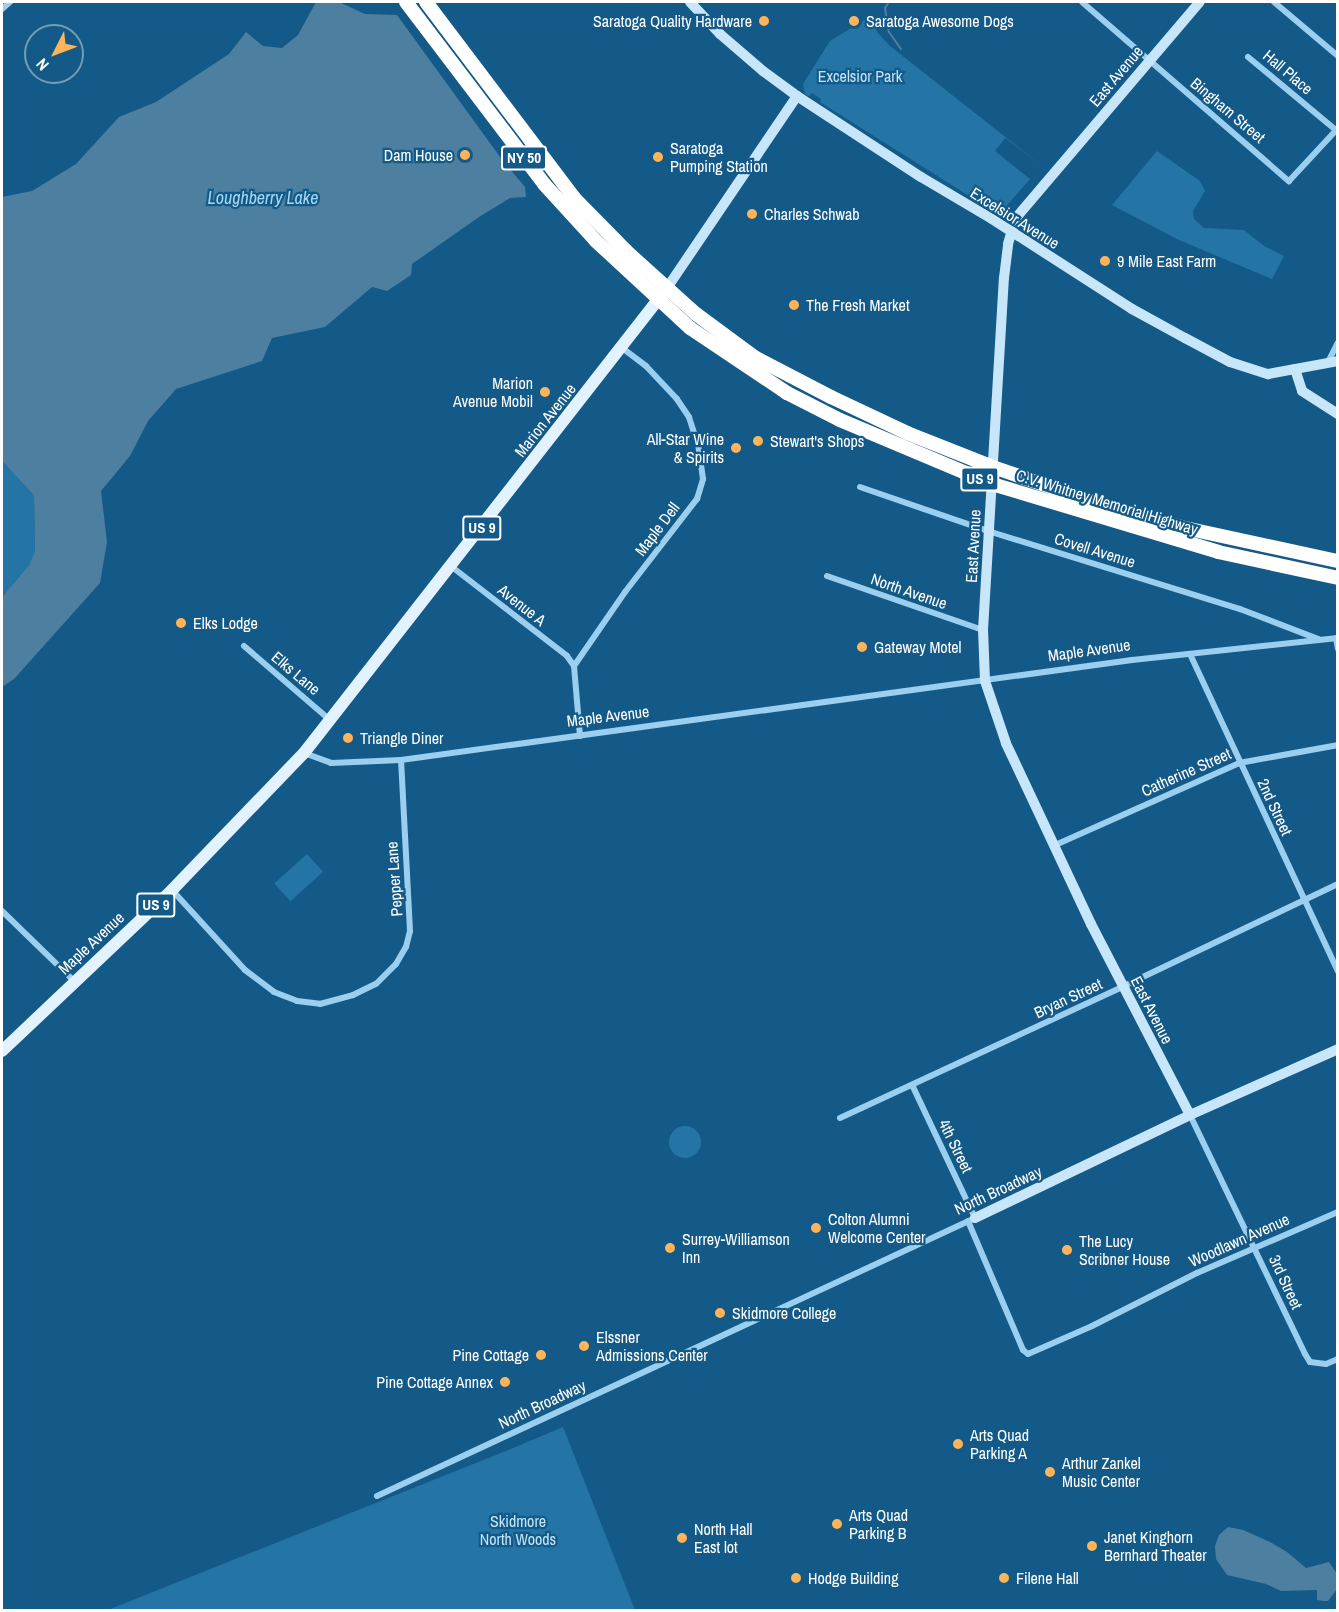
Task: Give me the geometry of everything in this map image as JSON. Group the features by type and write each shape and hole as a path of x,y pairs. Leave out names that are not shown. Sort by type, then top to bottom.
{"highway":[{"name":"C.V. Whitney Memorial Highway","path":"406,2 555,197 596,241 690,328 813,407 992,484 1218,552 1338,578"},
{"name":"C.V. Whitney Memorial Highway","path":"426,2 574,198 626,251 721,334 784,374 907,433 1105,506 1185,528 1338,561"}],"main road":[{"name":"Marion Avenue","path":"304,753 452,567 667,288"},
{"name":"Maple Avenue","path":"2,1051 172,890 304,753"}],"street":[{"path":"2,9 10,2"},
{"name":"Excelsior Avenue","path":"690,2 720,34 763,71 797,96 921,177 1132,309 1230,362 1268,374 1333,361"},
{"name":"Bingham Street","path":"1082,2 1289,181 1337,130"},
{"name":"East Avenue","path":"1190,1115 1053,846 1006,743 985,681 983,630 1004,278 1015,219 1200,2"},
{"path":"1274,2 1338,56"},
{"name":"Hall Place","path":"1248,57 1337,130"},
{"name":"Marion Avenue","path":"667,288 797,96"},
{"path":"1333,361 1338,342"},
{"name":"Maple Dell","path":"574,666 626,592 697,499 703,479 698,445 682,405 646,366 622,348"},
{"path":"1295,369 1302,391 1338,414"},
{"name":"Covell Avenue","path":"860,487 988,531 1240,609 1321,640"},
{"name":"Avenue A","path":"452,567 567,656 574,666"},
{"name":"North Avenue","path":"827,576 983,630"},
{"path":"1337,638 1338,649"},
{"name":"Maple Avenue","path":"304,753 331,763 400,760 1190,654 1337,638"},
{"name":"Elks Lane","path":"244,646 330,720"},
{"name":"2nd Street","path":"1190,654 1338,971"},
{"path":"574,666 580,736"},
{"name":"Catherine Street","path":"1053,846 1239,762 1338,745"},
{"name":"Pepper Lane","path":"172,890 245,970 274,992 297,1001 320,1004 353,996 376,984 396,964 406,947 410,931 400,760"},
{"name":"Bryan Street","path":"840,1118 1338,884"},
{"path":"2,911 74,981"},
{"name":"North Broadway","path":"377,1496 971,1220 1190,1115 1338,1049"},
{"name":"4th Street","path":"912,1085 971,1220 1023,1350"},
{"name":"3rd Street","path":"1190,1115 1310,1362 1326,1364 1338,1359"},
{"name":"Woodlawn Avenue","path":"1023,1350 1028,1354 1092,1326 1254,1248 1338,1212"}],"green space":[{"name":"Excelsior Park","path":"871,16 877,32 890,46 1042,166 1005,138 995,151 1030,179 1001,212 993,211 820,102 821,99 812,93 809,96 805,94 803,84 830,41"},
{"path":"1157,151 1200,181 1205,191 1193,211 1194,219 1204,228 1244,230 1264,246 1284,256 1272,279 1179,240 1112,205"},
{"path":"2,461 34,494 35,552 29,565 2,597"},
{"path":"307,854 323,872 290,901 274,883"},
{"path":"685,1126 696,1131 701,1142 696,1153 685,1158 674,1153 669,1142 674,1131"},
{"name":"Skidmore North Woods","path":"563,1427 635,1610 108,1610 506,1451"}],"water":[{"name":"Loughberry Lake","path":"316,2 339,2 365,14 397,15 503,161 525,187 526,197 510,198 479,217 412,264 411,275 387,291 372,287 325,327 272,338 262,361 176,389 148,421 130,456 101,491 107,542 100,583 14,679 2,687 2,597 29,565 35,551 34,495 2,461 2,197 32,191 76,164 119,117 156,102 229,54 246,32 263,46 282,48 298,35"},
{"path":"1228,1527 1243,1530 1270,1542 1287,1552 1306,1568 1329,1562 1337,1574 1337,1589 1328,1601 1323,1601 1317,1600 1317,1590 1281,1591 1266,1584 1227,1575 1216,1559 1215,1546 1219,1535"}],"waterway":[{"path":"889,2 885,8 889,32 901,49"}],"place":[{"name":"Saratoga Quality Hardware","path":"764,21"},
{"name":"Saratoga Awesome Dogs","path":"854,21"},
{"name":"Dam House","path":"465,155"},
{"name":"Saratoga Pumping Station","path":"658,157"},
{"name":"Charles Schwab","path":"752,214"},
{"name":"9 Mile East Farm","path":"1105,261"},
{"name":"The Fresh Market","path":"794,305"},
{"name":"Marion Avenue Mobil","path":"545,392"},
{"name":"Stewart's Shops","path":"758,441"},
{"name":"All-Star Wine & Spirits","path":"736,448"},
{"name":"Elks Lodge","path":"181,623"},
{"name":"Gateway Motel","path":"862,647"},
{"name":"Triangle Diner","path":"348,738"},
{"name":"Colton Alumni Welcome Center","path":"816,1228"},
{"name":"Surrey-Williamson Inn","path":"670,1248"},
{"name":"The Lucy Scribner House","path":"1067,1250"},
{"name":"Skidmore College","path":"720,1313"},
{"name":"Elssner Admissions Center","path":"584,1346"},
{"name":"Pine Cottage","path":"541,1355"},
{"name":"Pine Cottage Annex","path":"505,1382"},
{"name":"Arts Quad Parking A","path":"958,1444"},
{"name":"Arthur Zankel Music Center","path":"1050,1472"},
{"name":"Arts Quad Parking B","path":"837,1524"},
{"name":"North Hall East lot","path":"682,1538"},
{"name":"Janet Kinghorn Bernhard Theater","path":"1092,1546"},
{"name":"Hodge Building","path":"796,1578"},
{"name":"Filene Hall","path":"1004,1578"}]}
